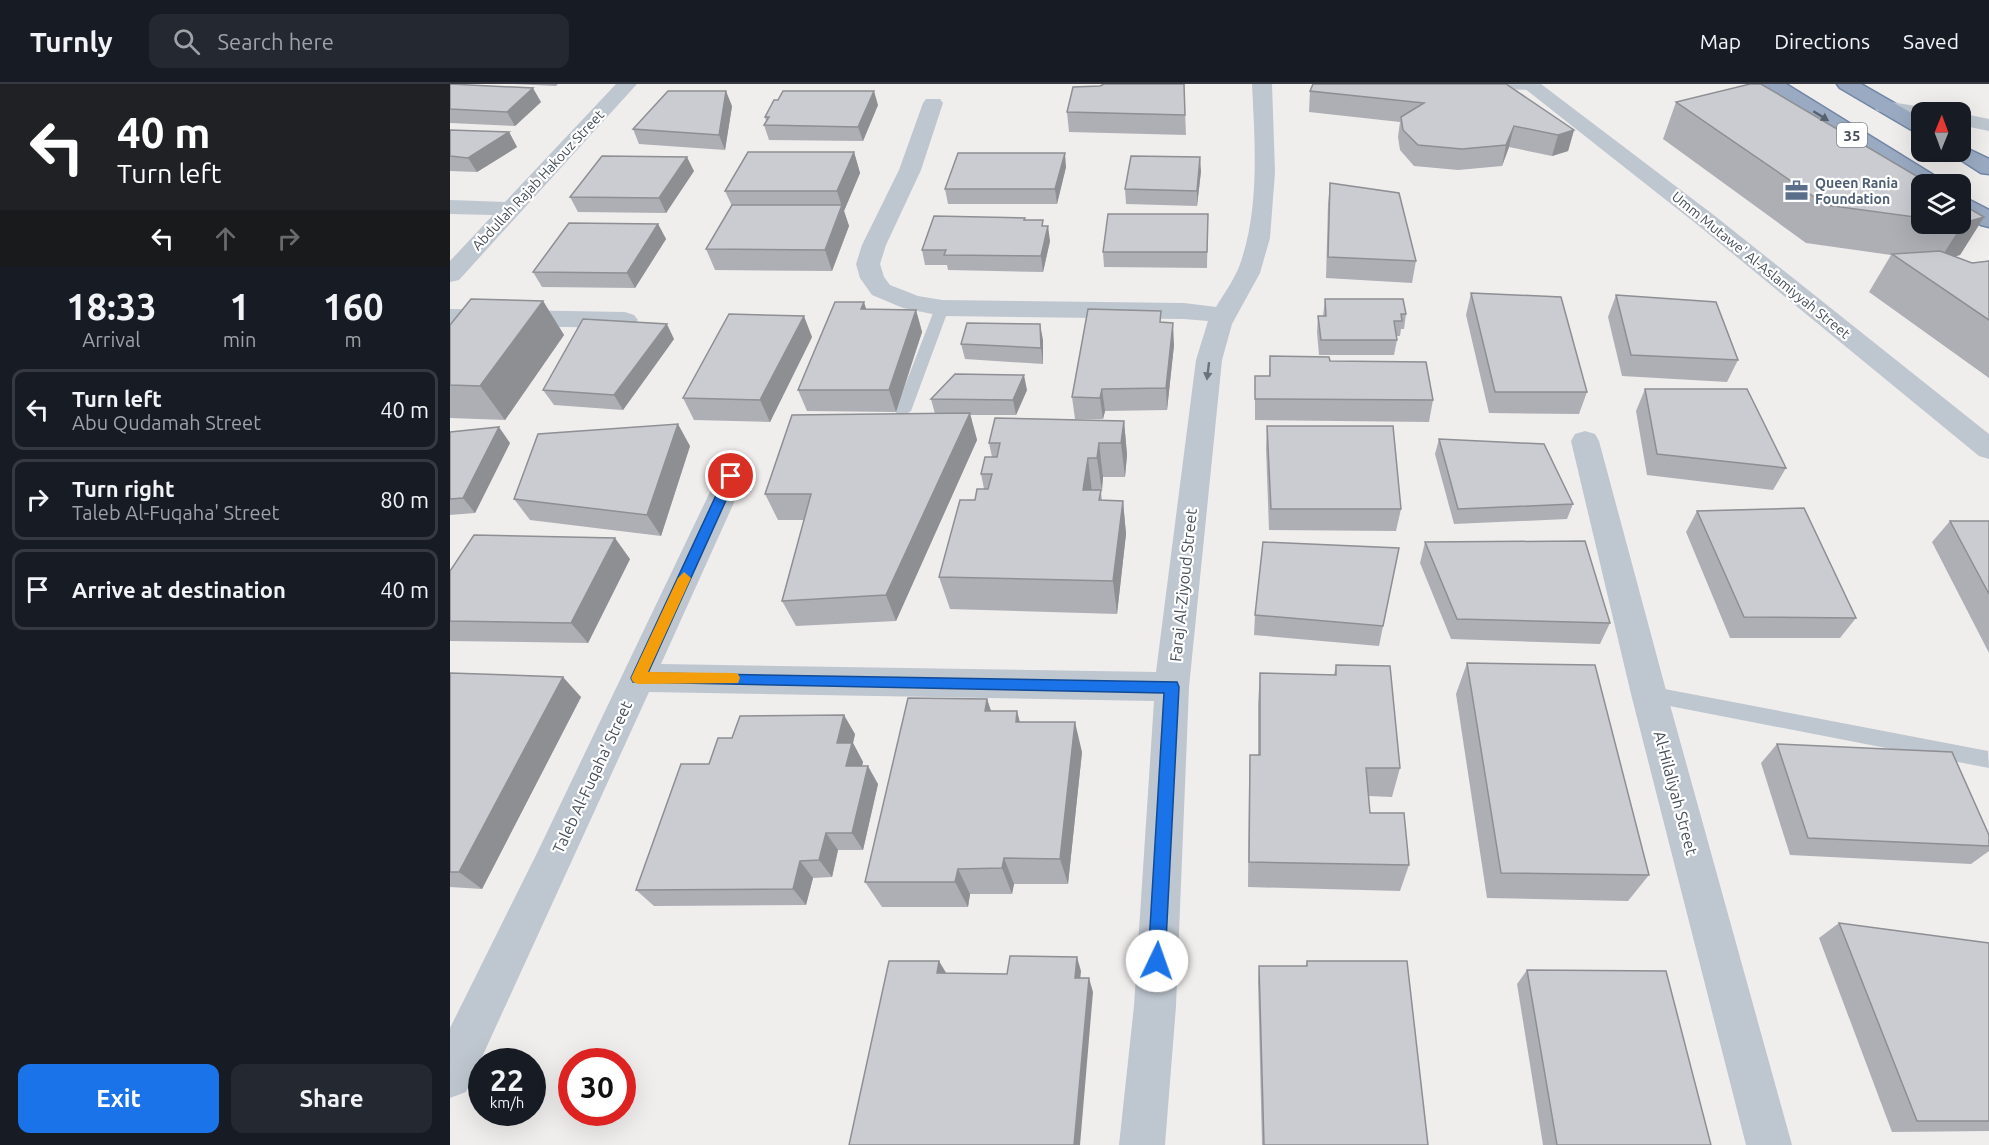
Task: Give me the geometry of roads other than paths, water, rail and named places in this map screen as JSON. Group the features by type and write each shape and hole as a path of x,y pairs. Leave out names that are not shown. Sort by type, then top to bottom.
{"highway":[{"name":"35","path":"1772,84 1916,174"},
{"name":"35","path":"1847,84 1911,122"},
{"path":"1971,157 1989,168"},
{"path":"1971,209 1989,220"}],"street":[{"name":"Abdullah Rajab Hakouz Street","path":"450,275 627,84"},
{"name":"Faraj Al-Ziyoud Street","path":"1142,1145 1155,1006 1172,687 1209,360 1214,337 1223,315 1247,277 1258,237 1264,187 1263,84"},
{"name":"Umm Mutawe' Al-Aslamiyyah Street","path":"1531,86 1707,221 1989,449"},
{"path":"933,103 910,170 874,245 868,264 872,278 881,290 912,303 942,308 1184,311 1223,315"},
{"path":"1884,107 1911,111"},
{"path":"1971,121 1989,125"},
{"path":"450,207 510,209"},
{"path":"450,317 625,320"},
{"name":"Al-Hilaliyah Street","path":"1585,441 1649,694 1769,1145"},
{"name":"Taleb Al-Fuqaha' Street","path":"450,1076 731,476"},
{"path":"638,678 1172,687"}],"lane":[{"path":"1476,86 1531,86"},
{"path":"903,411 942,308"},
{"path":"1649,694 1988,760"}],"place":[{"name":"Queen Rania Foundation","path":"1797,191"}]}
